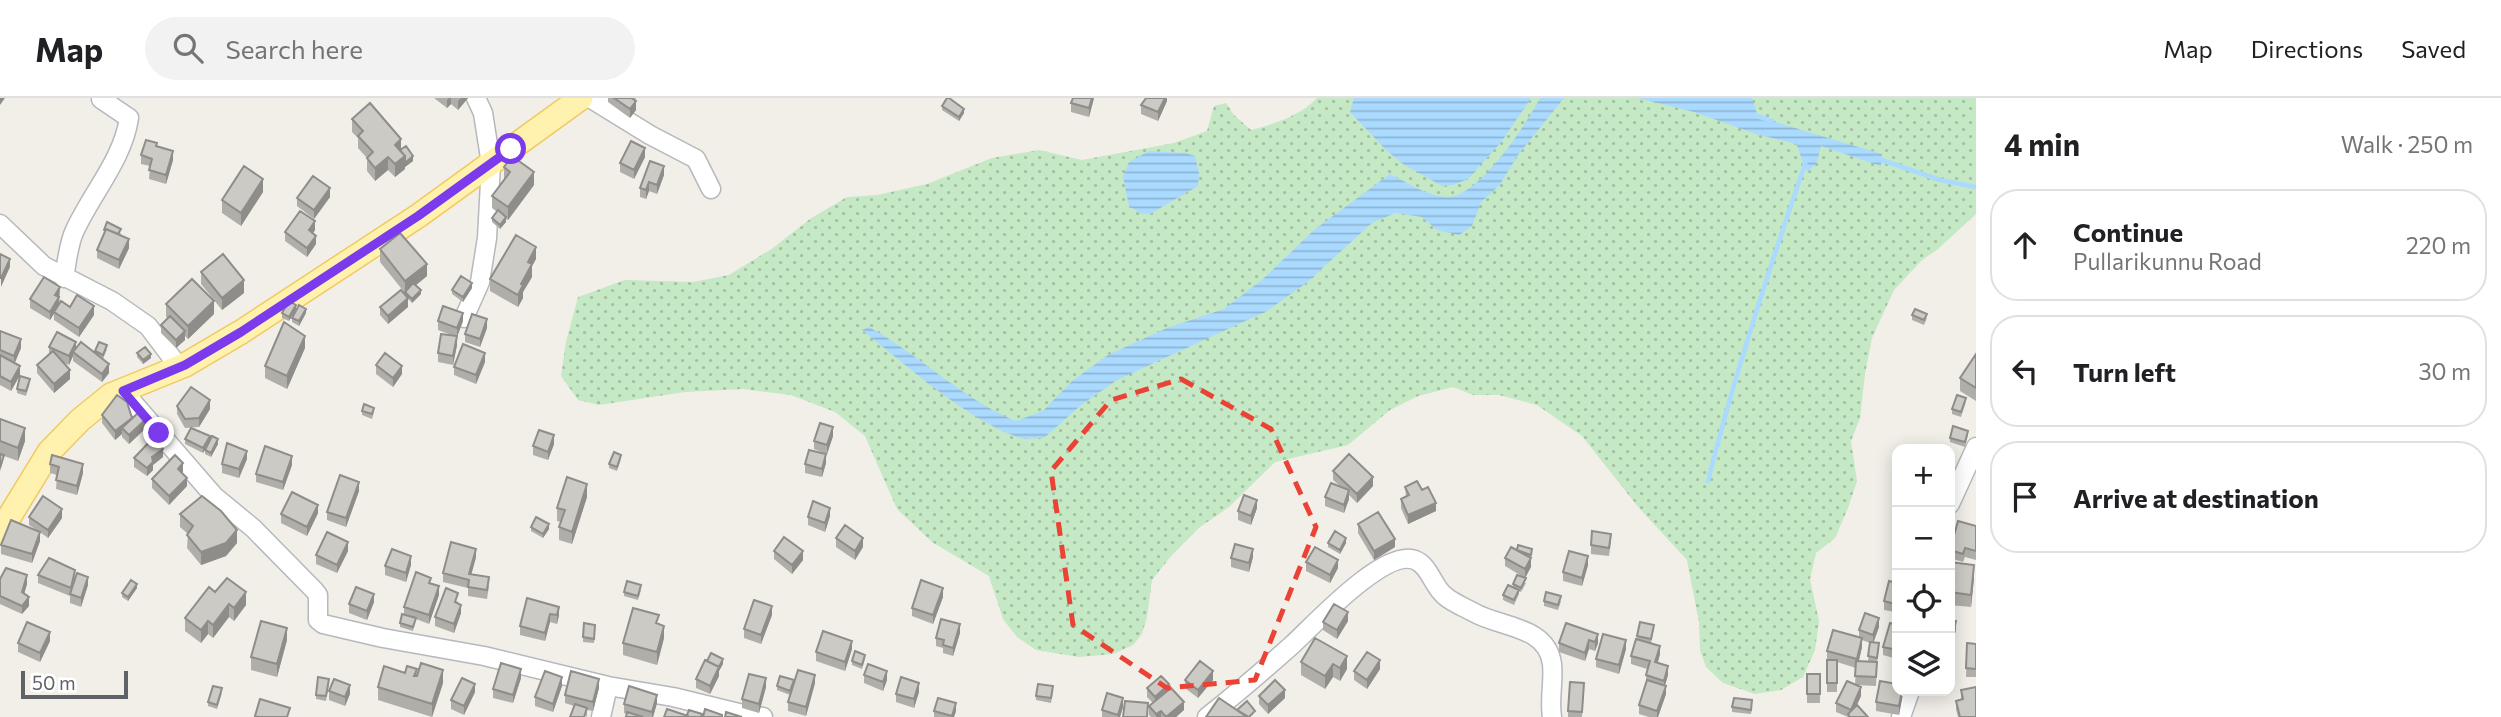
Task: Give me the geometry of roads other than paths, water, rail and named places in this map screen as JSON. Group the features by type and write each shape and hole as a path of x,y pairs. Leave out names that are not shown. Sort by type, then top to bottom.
{"main road":[{"path":"0,532 49,452 80,420 111,395 179,367 321,282 581,98"}],"street":[{"path":"464,318 480,282 491,164 483,113 476,98"},
{"path":"590,98 650,135 696,159 711,189"},
{"path":"64,278 73,232 103,181 126,134 129,118 101,99"},
{"path":"0,224 44,266 64,278 94,290 148,326 179,367"},
{"path":"123,391 214,496 253,527 314,590 318,595 318,620 323,624 763,717"},
{"path":"1955,493 1976,447"},
{"path":"1207,717 1294,642 1341,596 1392,562 1406,558 1424,566 1445,596 1481,617 1531,633 1543,642 1552,664 1552,717"},
{"path":"601,717 608,686"},
{"path":"1900,717 1908,696"}],"water":[{"path":"1354,98 1531,98 1502,141 1468,179 1442,186 1403,164 1386,150 1350,112"},
{"path":"1540,98 1564,98 1518,155 1499,186 1481,202 1472,226 1459,235 1437,230 1422,217 1396,213 1373,222 1305,284 1267,311 1117,380 1081,405 1044,438 1017,437 977,417 936,390 862,330 869,327 888,338 977,401 1016,421 1043,411 1072,381 1108,355 1167,328 1224,309 1263,279 1314,230 1390,174 1438,196 1458,195 1472,187 1513,141"},
{"path":"1638,98 1752,98 1758,117 1882,154 1881,166 1821,146 1817,162 1808,172 1796,144 1756,134 1694,112"},
{"path":"1149,151 1195,156 1199,173 1198,186 1150,214 1142,214 1129,206 1123,177 1129,162"}],"waterway":[{"path":"1754,115 1772,121"},
{"path":"1876,158 1940,180 1976,187"},
{"path":"1708,481 1754,320 1806,161"}]}
